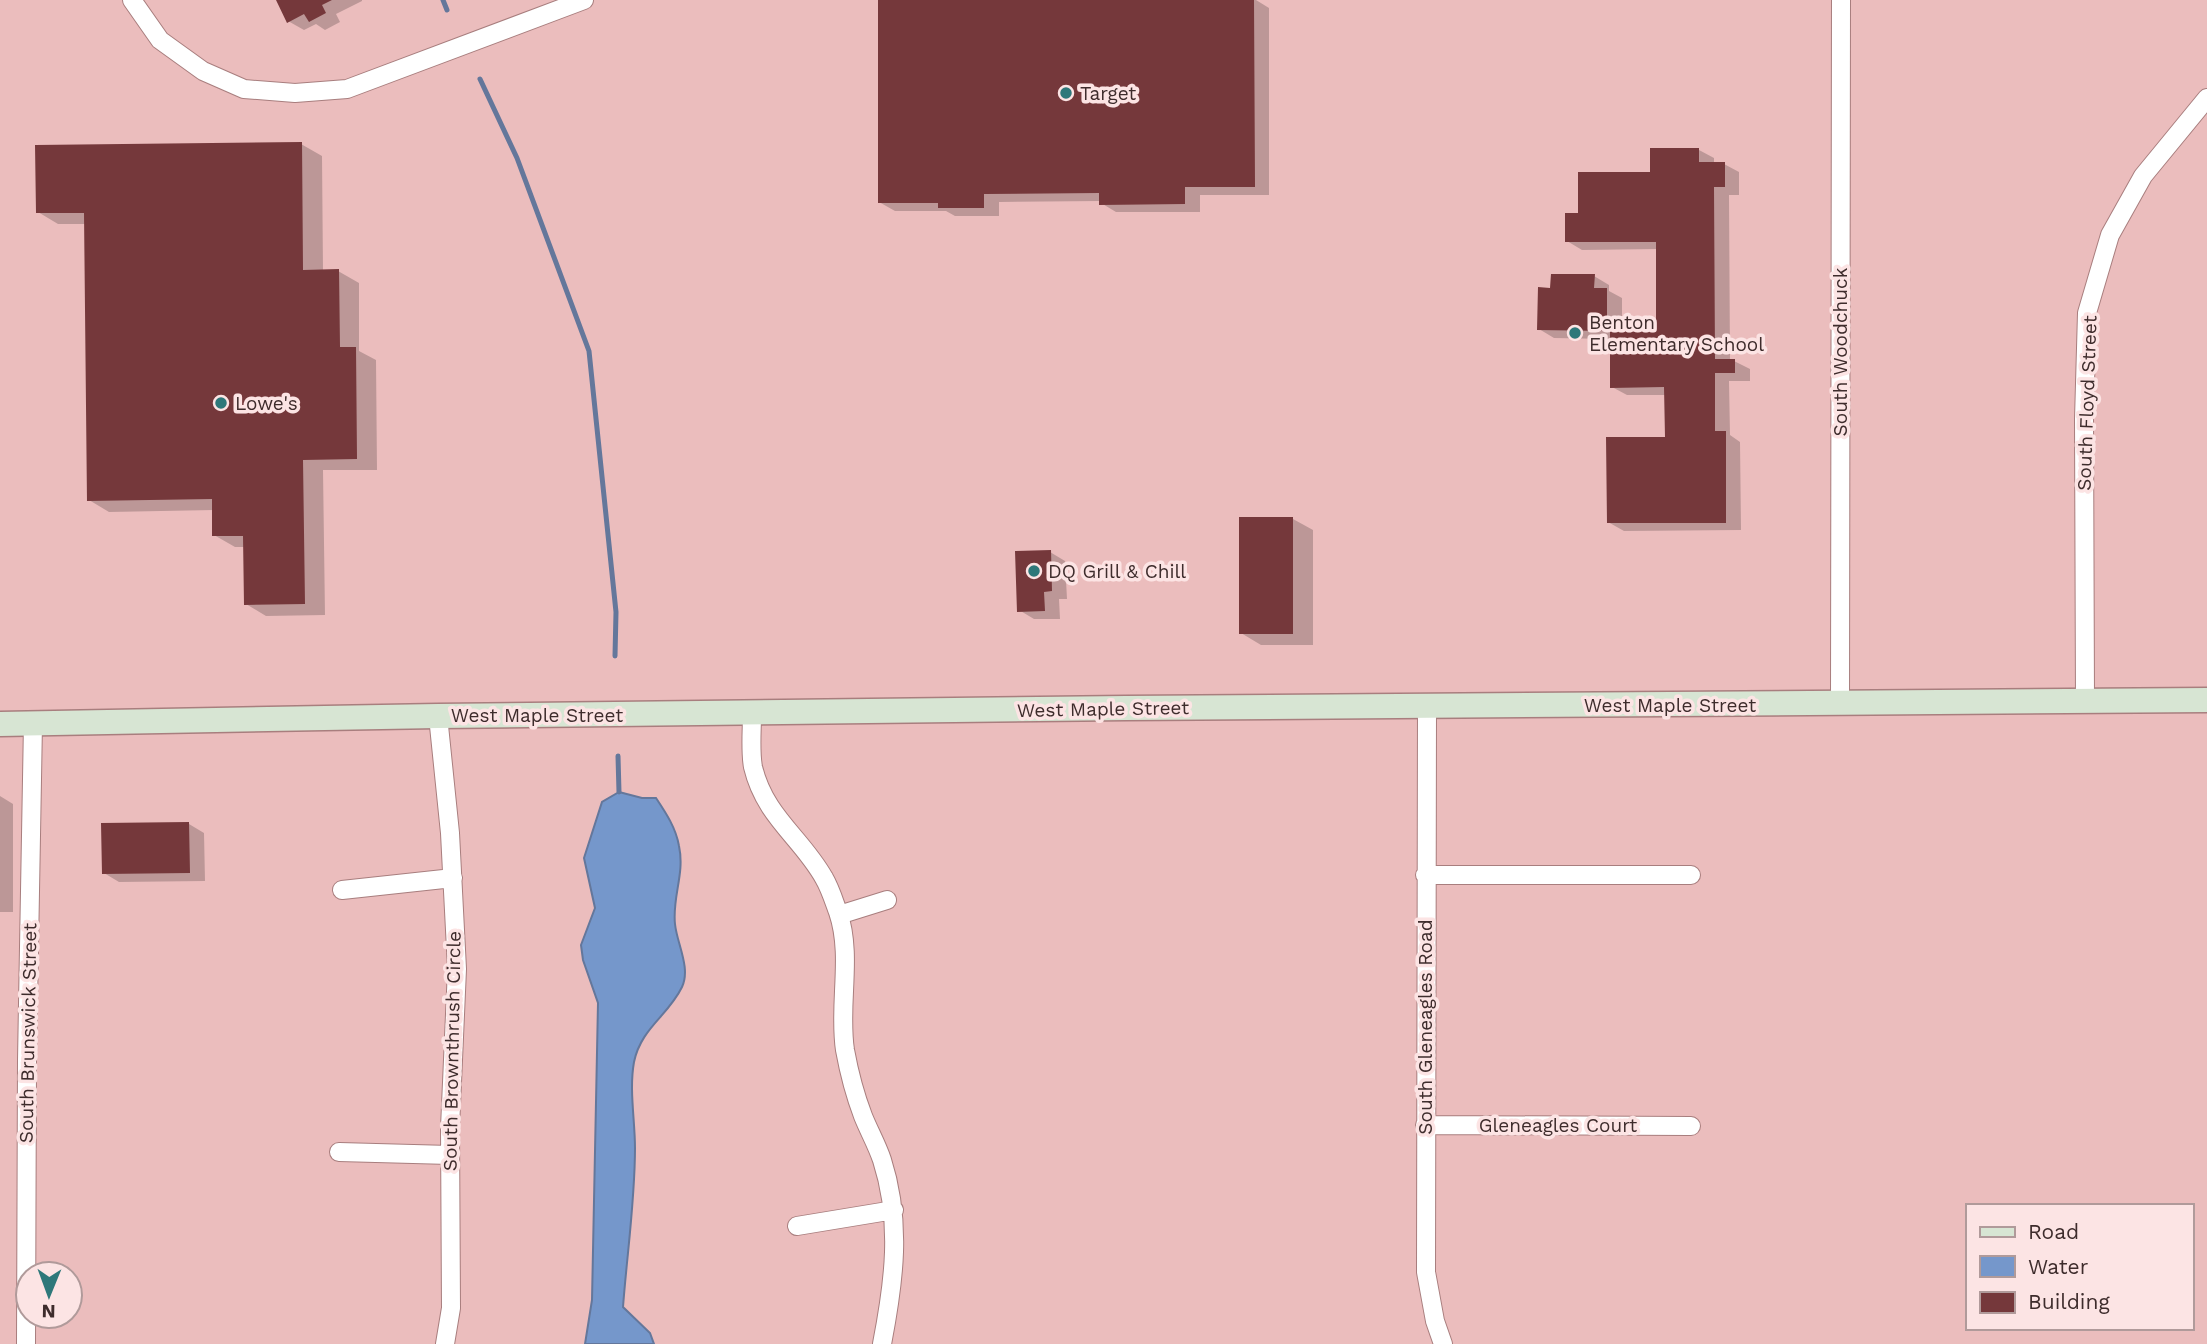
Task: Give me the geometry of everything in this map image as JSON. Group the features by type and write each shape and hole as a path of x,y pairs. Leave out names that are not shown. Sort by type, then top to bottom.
{"main road":[{"name":"West Maple Street","path":"0,724 1139,708 2207,700"}],"street":[{"path":"132,0 160,40 202,71 244,89 295,93 347,89 584,0"},
{"name":"South Woodchuck","path":"1840,703 1841,0"},
{"name":"South Floyd Street","path":"2085,702 2084,419 2087,313 2110,235 2143,176 2207,98"},
{"name":"South Gleneagles Road","path":"1426,707 1426,1272 1435,1321 1443,1344"},
{"path":"752,714 753,765 763,796 779,821 825,878 839,915 845,954 845,1048 863,1116 882,1159 894,1210 893,1289 882,1344"},
{"name":"South Brownthrush Circle","path":"438,716 450,832 457,969 450,1156 451,1308 445,1344"},
{"name":"South Brunswick Street","path":"26,1344 27,1060 33,723"},
{"path":"1426,875 1691,875"},
{"path":"342,890 453,878"},
{"path":"839,915 887,900"},
{"name":"Gleneagles Court","path":"1425,1125 1691,1126"},
{"path":"339,1152 450,1156"},
{"path":"797,1226 894,1210"}],"water":[{"path":"619,792 642,798 656,798 678,839 680,856 675,914 676,932 684,964 684,980 670,1006 642,1040 637,1050 633,1073 635,1168 623,1307 650,1333 654,1344 585,1344 592,1300 598,1003 583,960 581,945 595,908 584,858 602,802"}],"building":[{"path":"276,0 332,0 322,5 326,13 309,22 304,14 287,23"},
{"name":"Target","path":"878,0 1254,0 1255,187 1185,187 1185,204 1099,205 1099,193 984,194 984,208 938,208 938,203 878,203"},
{"name":"Lowe's","path":"302,142 303,270 339,269 340,347 356,347 357,459 303,460 305,604 244,605 243,536 212,536 212,499 87,501 84,213 36,213 35,145"},
{"path":"1650,148 1699,148 1699,162 1725,162 1725,187 1714,187 1715,359 1735,359 1735,373 1715,373 1715,431 1726,431 1726,523 1607,523 1606,437 1665,437 1664,387 1610,388 1610,321 1656,321 1656,242 1565,242 1565,213 1578,213 1578,172 1650,172"},
{"path":"1551,274 1595,274 1594,288 1607,288 1607,331 1537,330 1538,287 1550,288"},
{"path":"1239,517 1293,517 1293,634 1239,634"},
{"name":"DQ Grill & Chill","path":"1051,550 1052,591 1044,592 1045,611 1017,612 1015,551"},
{"path":"189,822 190,873 102,874 101,823"}],"waterway":[{"path":"443,0 447,10"},
{"path":"480,79 517,158 589,351 616,612 615,656"},
{"path":"618,756 619,792"}],"place":[{"name":"Target","path":"1066,93"},
{"name":"Benton Elementary School","path":"1575,333"},
{"name":"Lowe's","path":"221,403"},
{"name":"DQ Grill & Chill","path":"1034,571"}]}
